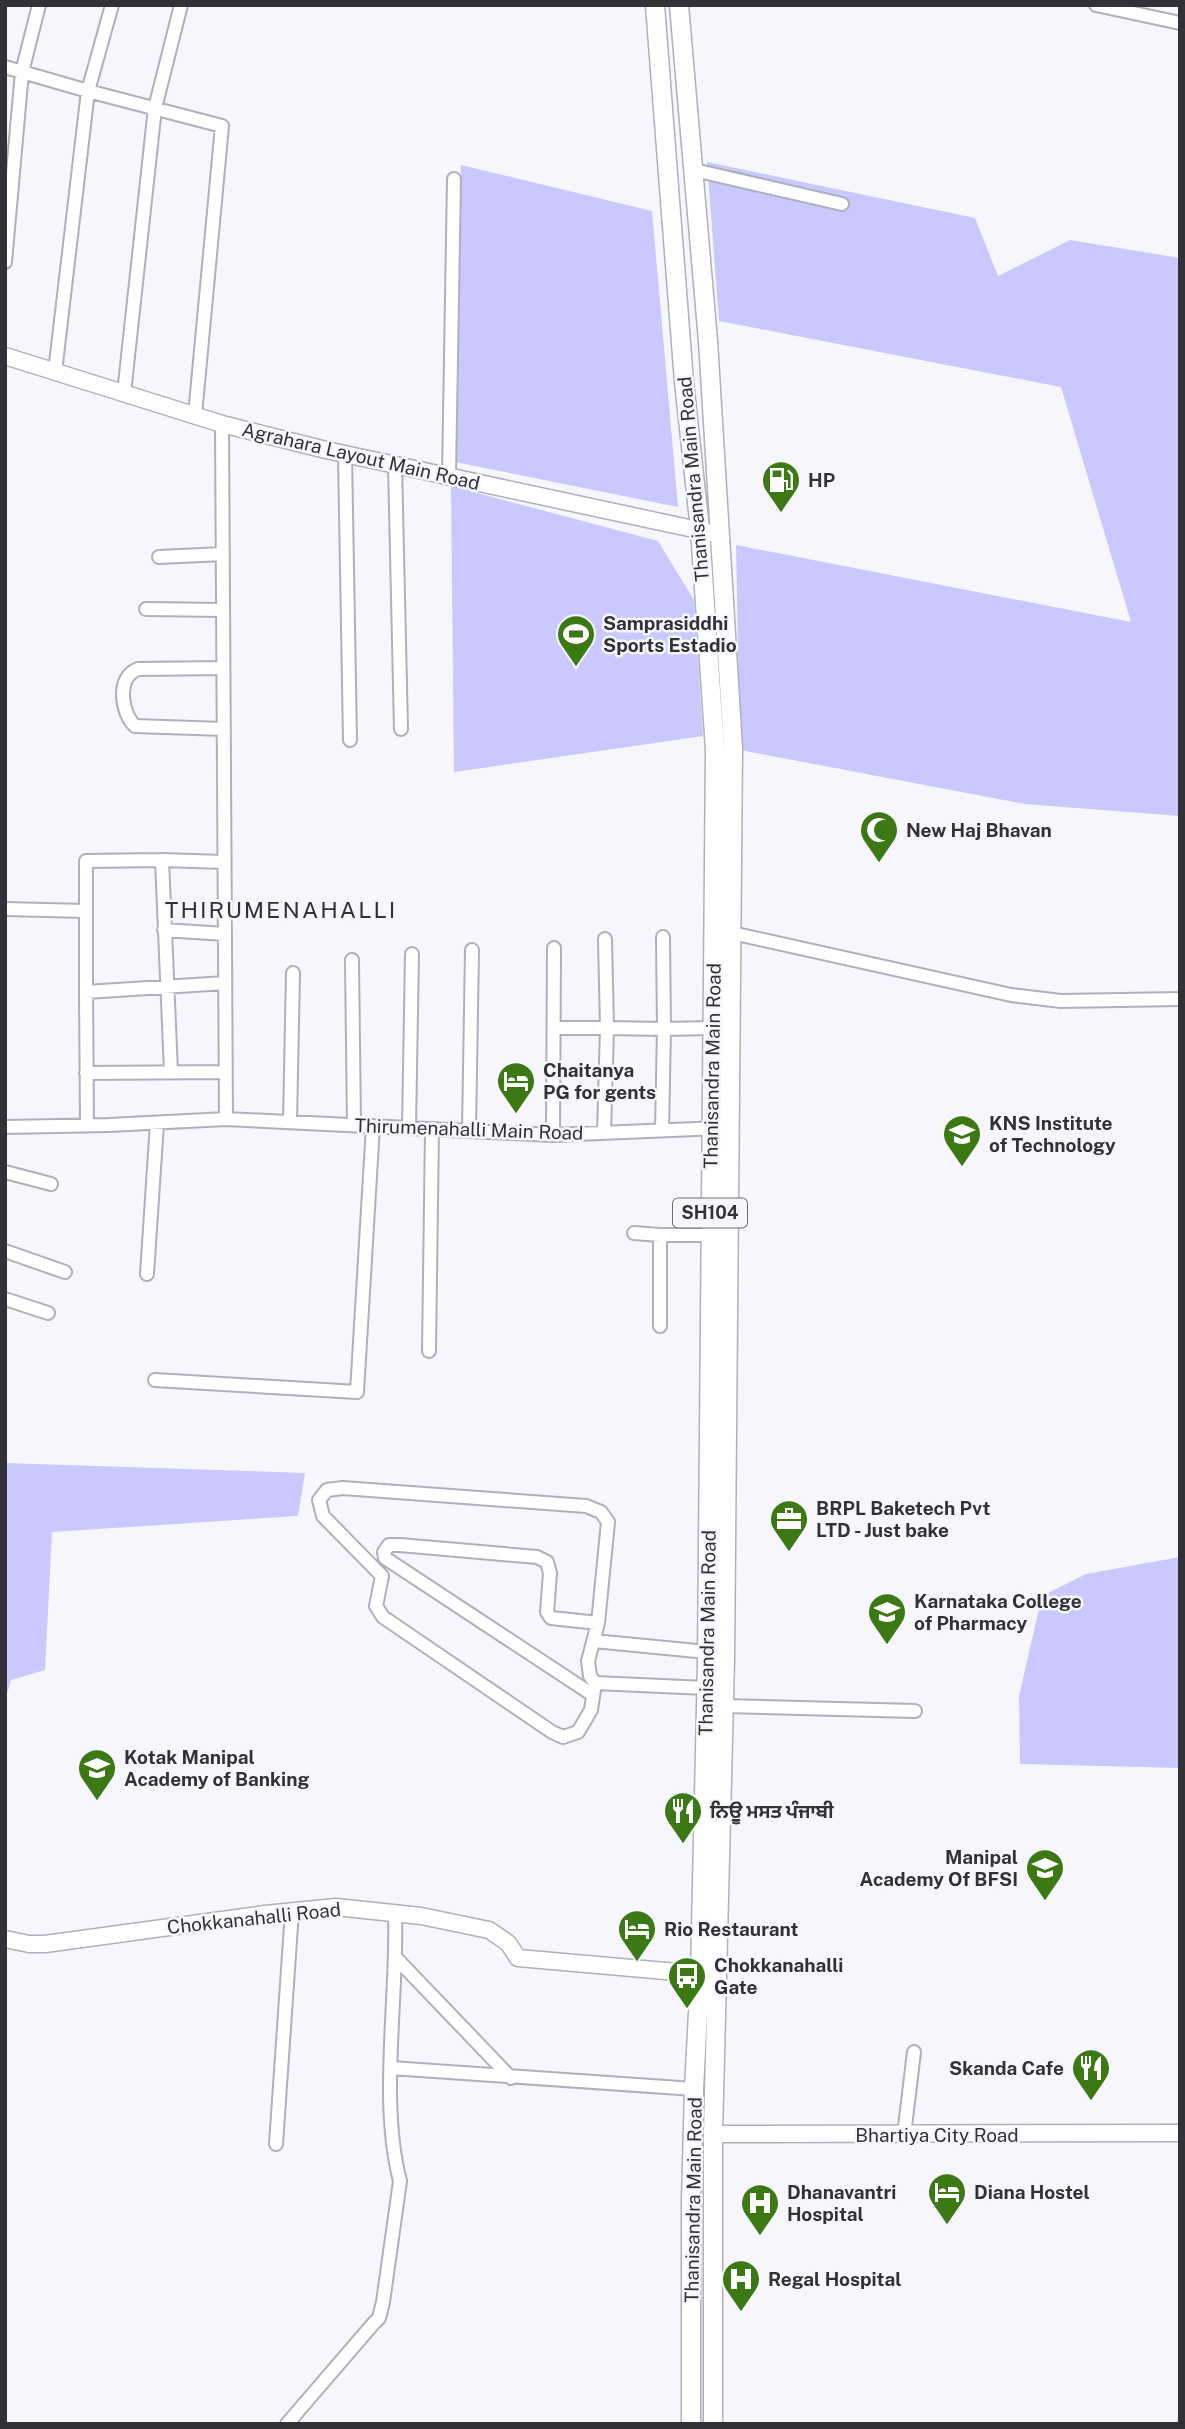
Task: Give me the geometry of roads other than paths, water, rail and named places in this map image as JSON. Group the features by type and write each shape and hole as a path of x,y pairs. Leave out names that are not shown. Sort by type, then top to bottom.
{"main road":[{"name":"Thanisandra Main Road","path":"654,5 684,382 700,530 715,750 712,1028 721,1128 724,1706 709,1975 694,2089 691,2424"},
{"name":"Thanisandra Main Road","path":"679,5 721,536 733,748 732,933 721,1128 710,1235 706,1688 713,2138 713,2424"}],"street":[{"path":"5,262 22,72 39,5"},
{"path":"55,372 88,91 112,5"},
{"path":"124,393 155,108 181,5"},
{"path":"1096,5 1180,23"},
{"path":"5,67 222,126 195,415"},
{"path":"694,170 842,204"},
{"path":"449,477 454,179"},
{"name":"Agrahara Layout Main Road","path":"5,356 222,424 345,454 721,536"},
{"path":"222,424 226,1119"},
{"path":"345,454 350,740"},
{"path":"395,465 401,729"},
{"path":"159,557 223,554"},
{"path":"146,609 223,610"},
{"path":"223,668 131,671 125,679 123,709 135,726 224,729"},
{"path":"162,860 171,1072"},
{"path":"87,1125 86,861 224,862"},
{"path":"5,909 86,911"},
{"path":"164,930 225,934"},
{"path":"732,933 1011,995 1061,1001 1180,999"},
{"path":"662,1130 663,937"},
{"path":"604,1133 606,939"},
{"path":"553,1135 554,947"},
{"path":"469,1131 472,950"},
{"path":"409,1128 412,954"},
{"path":"352,960 355,1125"},
{"path":"290,1122 293,973"},
{"path":"86,992 225,984"},
{"path":"554,1028 712,1028"},
{"path":"86,1073 225,1072"},
{"name":"Thirumenahalli Main Road","path":"5,1127 226,1119 553,1135 721,1128"},
{"path":"147,1273 157,1122"},
{"path":"155,1380 357,1392 373,1126"},
{"path":"429,1351 432,1129"},
{"path":"5,1172 51,1184"},
{"path":"634,1233 710,1235"},
{"path":"660,1235 660,1326"},
{"path":"5,1251 65,1272"},
{"path":"5,1299 48,1313"},
{"path":"343,1488 586,1506 601,1511 608,1522 594,1641 588,1661 594,1689 591,1710 578,1732 563,1737 383,1617 376,1606 382,1576 323,1516 319,1500 327,1490 343,1488"},
{"path":"598,1623 551,1618 547,1612 550,1573 547,1562 537,1557 400,1545 390,1545 384,1552 385,1558 594,1689 706,1688"},
{"path":"594,1641 707,1652"},
{"path":"724,1706 915,1711"},
{"name":"Chokkanahalli Road","path":"5,1939 44,1944 336,1907 421,1916 489,1930 508,1943 518,1958 709,1975"},
{"path":"276,2144 292,1911"},
{"path":"287,2424 373,2325 381,2311 400,2181 392,2151 395,1913"},
{"path":"396,1958 511,2078"},
{"path":"904,2135 914,2052"},
{"path":"391,2068 694,2089"},
{"name":"Bhartiya City Road","path":"1111,2139 1180,2133"},
{"name":"Bhartiya City Road","path":"713,2138 904,2135 969,2138"},
{"path":"694,2137 713,2138"},
{"name":"Bhartiya City Road","path":"713,2138 1111,2139 1180,2143"}],"place":[{"name":"HP","path":"781,514"},
{"name":"Samprasiddhi Sports Estadio","path":"576,668"},
{"name":"New Haj Bhavan","path":"879,864"},
{"name":"Chaitanya PG for gents","path":"516,1115"},
{"name":"KNS Institute of Technology","path":"962,1168"},
{"name":"BRPL Baketech Pvt LTD - Just bake","path":"789,1553"},
{"name":"Karnataka College of Pharmacy","path":"887,1646"},
{"name":"Kotak Manipal Academy of Banking","path":"97,1802"},
{"name":"ਨਿਉੁੂ ਮਸਤ ਪੰਜਾਬੀ","path":"683,1845"},
{"name":"Manipal Academy Of BFSI","path":"1045,1902"},
{"name":"Rio Restaurant","path":"637,1963"},
{"name":"Chokkanahalli Gate","path":"687,2010"},
{"name":"Skanda Cafe","path":"1091,2102"},
{"name":"Diana Hostel","path":"947,2226"},
{"name":"Dhanavantri Hospital","path":"760,2237"},
{"name":"Regal Hospital","path":"741,2313"}],"district":[{"name":"THIRUMENAHALLI","path":"281,910"}]}
